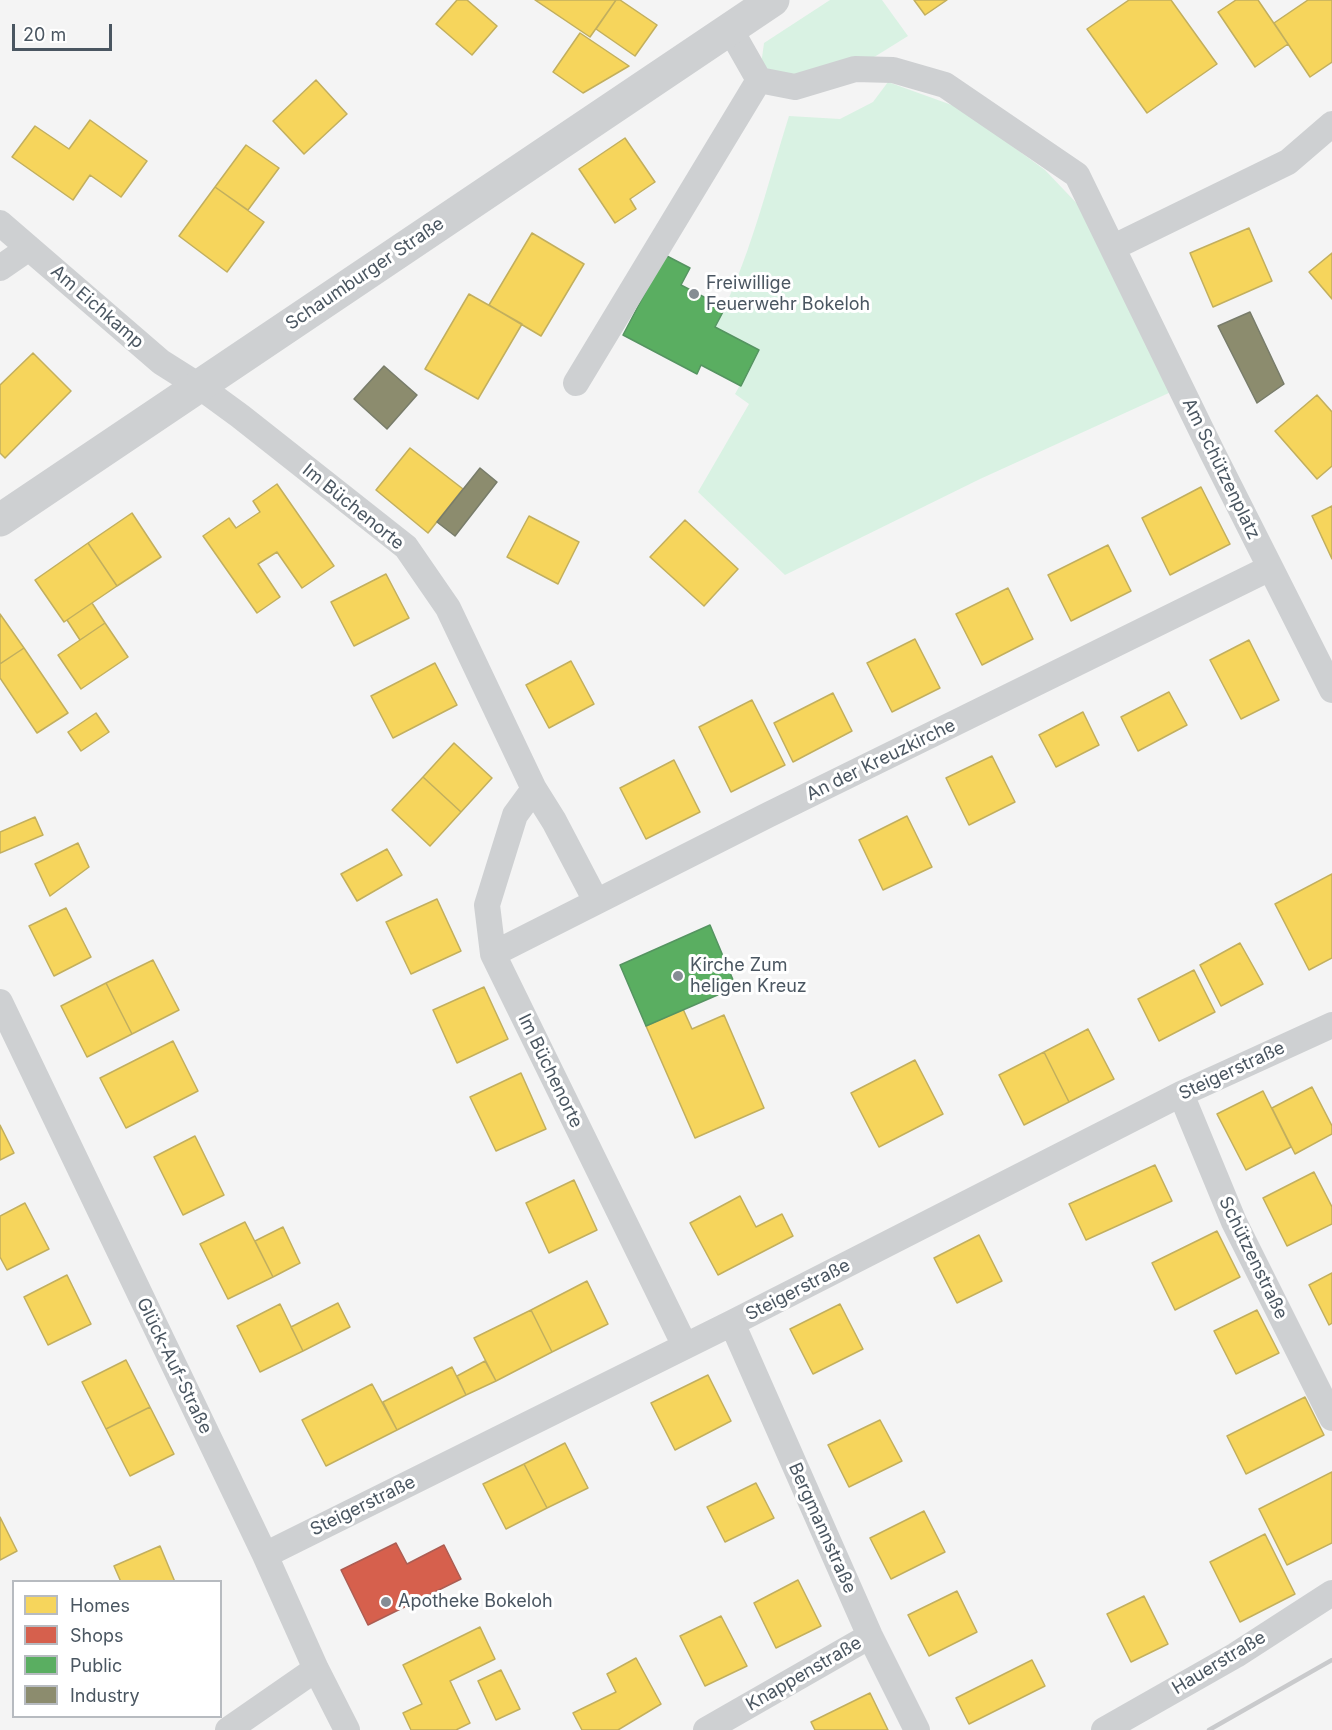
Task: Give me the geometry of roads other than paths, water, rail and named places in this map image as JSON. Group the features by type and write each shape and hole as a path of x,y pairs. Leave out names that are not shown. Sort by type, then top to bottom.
{"street":[{"name":"Schaumburger Straße","path":"0,520 773,0"},
{"path":"576,383 759,80 730,29"},
{"name":"Am Schützenplatz","path":"759,80 795,87 855,69 893,70 945,85 1077,175 1332,690"},
{"path":"1113,247 1288,162 1332,124"},
{"name":"Am Eichkamp","path":"0,223 161,362 199,386"},
{"path":"0,268 29,248"},
{"name":"Im Büchenorte","path":"199,386 406,548 448,608 534,789 554,821 596,901"},
{"name":"An der Kreuzkirche","path":"493,954 1270,568"},
{"name":"Im Büchenorte","path":"534,789 515,815 487,905 493,954 685,1346"},
{"name":"Glück-Auf-Straße","path":"0,1002 347,1730"},
{"name":"Steigerstraße","path":"265,1555 732,1323 1181,1094 1332,1024"},
{"name":"Schützenstraße","path":"1181,1094 1234,1222 1332,1418"},
{"name":"Bergmannstraße","path":"732,1323 870,1636 917,1730"},
{"name":"Hauerstraße","path":"1104,1730 1236,1655 1332,1593"},
{"name":"Knappenstraße","path":"706,1730 870,1636"},
{"path":"228,1730 316,1669"}],"railway":[{"path":"1209,1730 1332,1660"}],"place":[{"name":"Freiwillige Feuerwehr Bokeloh","path":"694,294"},
{"name":"Kirche Zum heligen Kreuz","path":"678,976"},
{"name":"Apotheke Bokeloh","path":"386,1602"}]}
